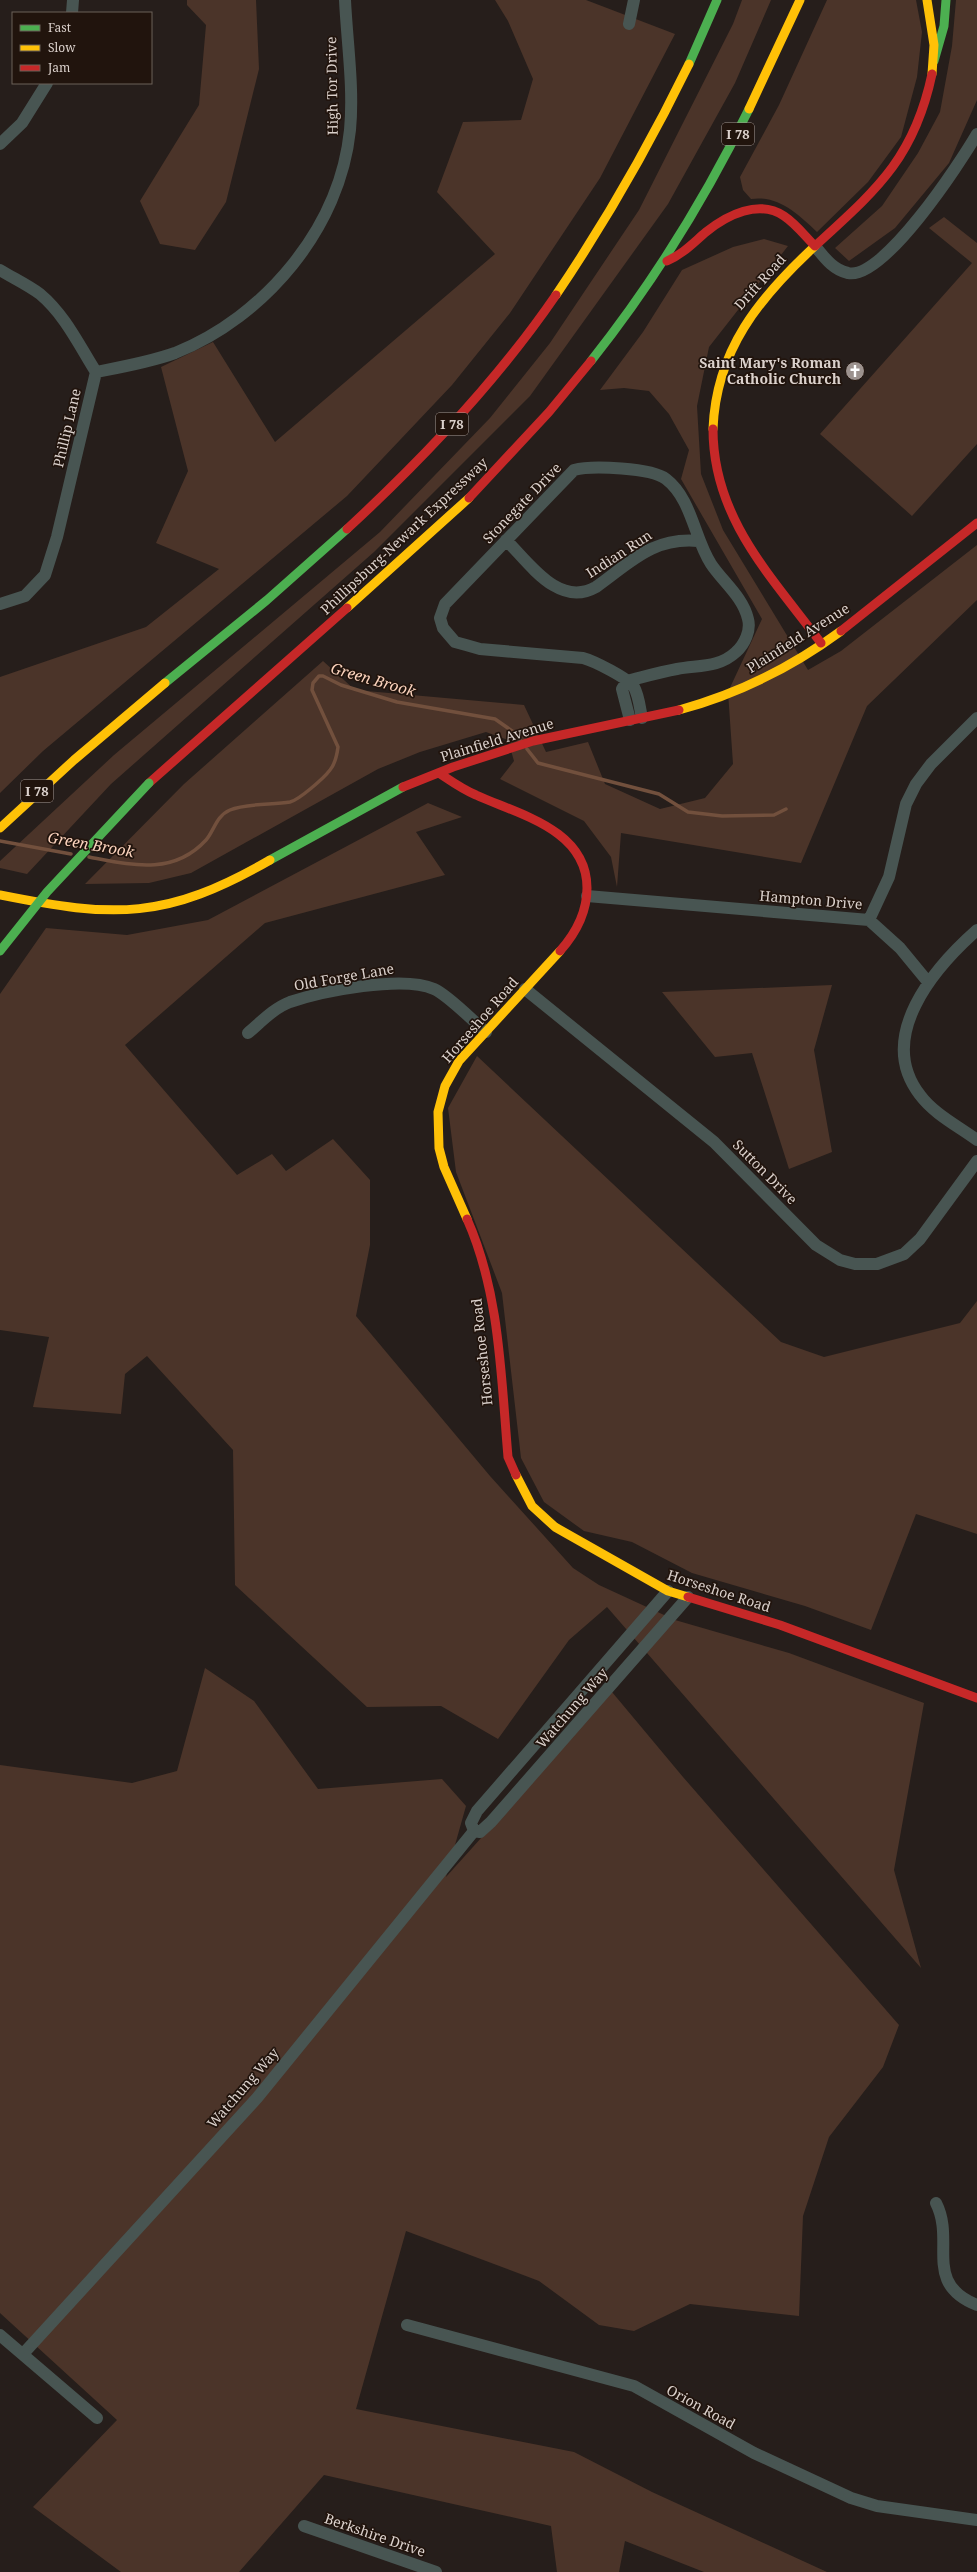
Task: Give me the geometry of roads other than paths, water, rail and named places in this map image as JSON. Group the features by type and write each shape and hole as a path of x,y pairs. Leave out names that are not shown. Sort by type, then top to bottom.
{"main road":[{"name":"I 78","path":"0,828 76,756 248,617 325,550 386,492 482,389 558,290 592,241 651,140 717,0"},
{"name":"Phillipsburg-Newark Expressway","path":"0,951 47,892 149,784 439,527 476,492 572,385 628,313 663,262 708,188 740,131 776,58 800,0"},
{"name":"Drift Road","path":"821,643 737,526 725,502 714,456 713,436 717,386 722,369 739,330 749,314 773,286 881,184 900,158 914,133 934,61 934,39 927,0"},
{"path":"934,61 944,26 946,0"},
{"path":"663,262 683,255 694,242 723,219 749,209 768,210 779,213 815,246"},
{"name":"Plainfield Avenue","path":"0,895 86,910 138,910 189,900 223,888 376,800 439,773 536,741 707,702 744,688 821,643 892,593 977,523"},
{"name":"Horseshoe Road","path":"439,773 463,790 540,821 557,830 579,856 584,871 587,896 582,919 572,937 486,1032 452,1073 441,1099 437,1127 439,1148 444,1166 475,1236 491,1297 496,1321 505,1434 510,1464 526,1497 543,1518 555,1527 668,1591 780,1625 977,1698"}],"street":[{"path":"72,12 73,0"},
{"name":"High Tor Drive","path":"96,372 174,353 194,344 237,318 276,284 324,217 342,173 350,130 345,0"},
{"path":"629,24 634,0"},
{"path":"0,144 22,123 46,84"},
{"path":"815,246 831,265 839,270 849,273 867,270 882,258 911,227 961,161 977,134"},
{"path":"0,270 38,293 48,302 68,326 96,372"},
{"name":"Phillip Lane","path":"0,604 25,596 45,574 57,537 96,372"},
{"name":"Stonegate Drive","path":"586,466 654,474 664,478 679,492 698,541 711,564 746,612 749,620 747,636 737,651 722,661 709,666 674,669 626,681 596,662 583,658 480,649 455,642 443,628 440,618 442,610 506,540 574,470 586,466"},
{"name":"Indian Run","path":"506,540 555,587 574,594 588,592 661,543 674,540 698,541"},
{"path":"626,681 622,689 636,719"},
{"name":"Hampton Drive","path":"587,896 869,920 890,877 906,804 916,784 931,764 977,718"},
{"path":"869,920 900,948 928,982"},
{"path":"977,930 949,956 928,982 916,1005 903,1040 908,1073 915,1088 926,1102 977,1140"},
{"name":"Old Forge Lane","path":"248,1033 266,1017 289,1003 320,994 403,982 424,985 437,990 486,1032"},
{"name":"Sutton Drive","path":"525,988 714,1142 816,1244 840,1260 855,1264 876,1264 904,1254 920,1239 977,1161"},
{"name":"Watchung Way","path":"474,1831 471,1827 477,1811 668,1591"},
{"name":"Watchung Way","path":"474,1831 480,1832 491,1822 688,1597"},
{"name":"Watchung Way","path":"23,2354 257,2098 474,1831"},
{"path":"936,2203 943,2223 944,2272 956,2294 977,2305"},
{"name":"Orion Road","path":"407,2325 634,2386 754,2454 851,2498 877,2506 977,2520"},
{"path":"0,2335 96,2418"},
{"name":"Berkshire Drive","path":"304,2526 436,2572"}],"waterway":[{"name":"Green Brook","path":"89,857 136,865 166,863 180,859 193,851 206,840 221,816 230,810 244,806 290,802 305,793 332,768 336,759 338,747 312,690 313,683 319,676 323,676 341,685 397,702 495,719 515,733 521,741"},
{"name":"Green Brook","path":"527,749 538,763 659,794 688,812 722,816 774,815 786,809"},
{"name":"Green Brook","path":"0,841 71,854"}],"place":[{"name":"Saint Mary's Roman Catholic Church","path":"855,371"}]}
